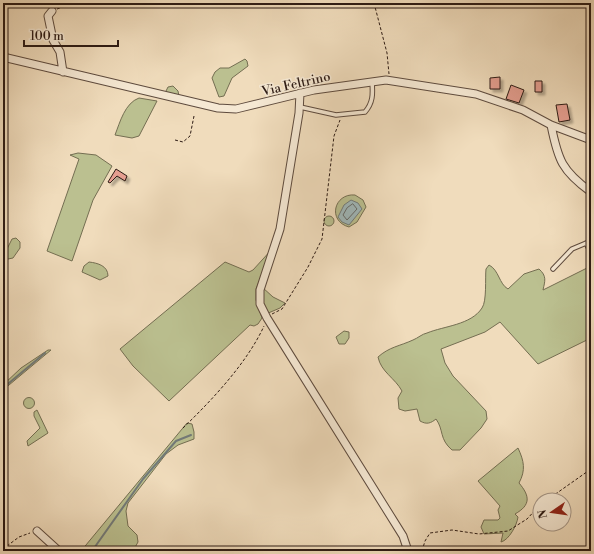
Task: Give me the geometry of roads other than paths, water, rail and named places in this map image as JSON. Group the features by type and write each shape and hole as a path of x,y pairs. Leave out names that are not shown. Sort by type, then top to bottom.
{"street":[{"path":"52,11 48,16 53,40 60,52 63,72"},
{"name":"Via Feltrino","path":"3,57 218,108 236,109 314,90 390,81 476,94 523,110 551,125 591,140"},
{"path":"300,93 300,107 280,229 260,290 260,304 267,318 403,536 408,551"},
{"path":"551,125 560,161 567,172 591,192"},
{"path":"37,531 59,551"}],"lane":[{"path":"300,107 336,115 365,112 371,106 373,94 372,82"},
{"path":"553,269 572,249 591,241"},
{"path":"586,243 591,253"}],"water":[{"path":"351,200 358,203 362,209 349,225 342,222 338,217 344,205"}],"waterway":[{"path":"3,388 45,353"},
{"path":"92,551 143,479 176,441 191,435"}]}
